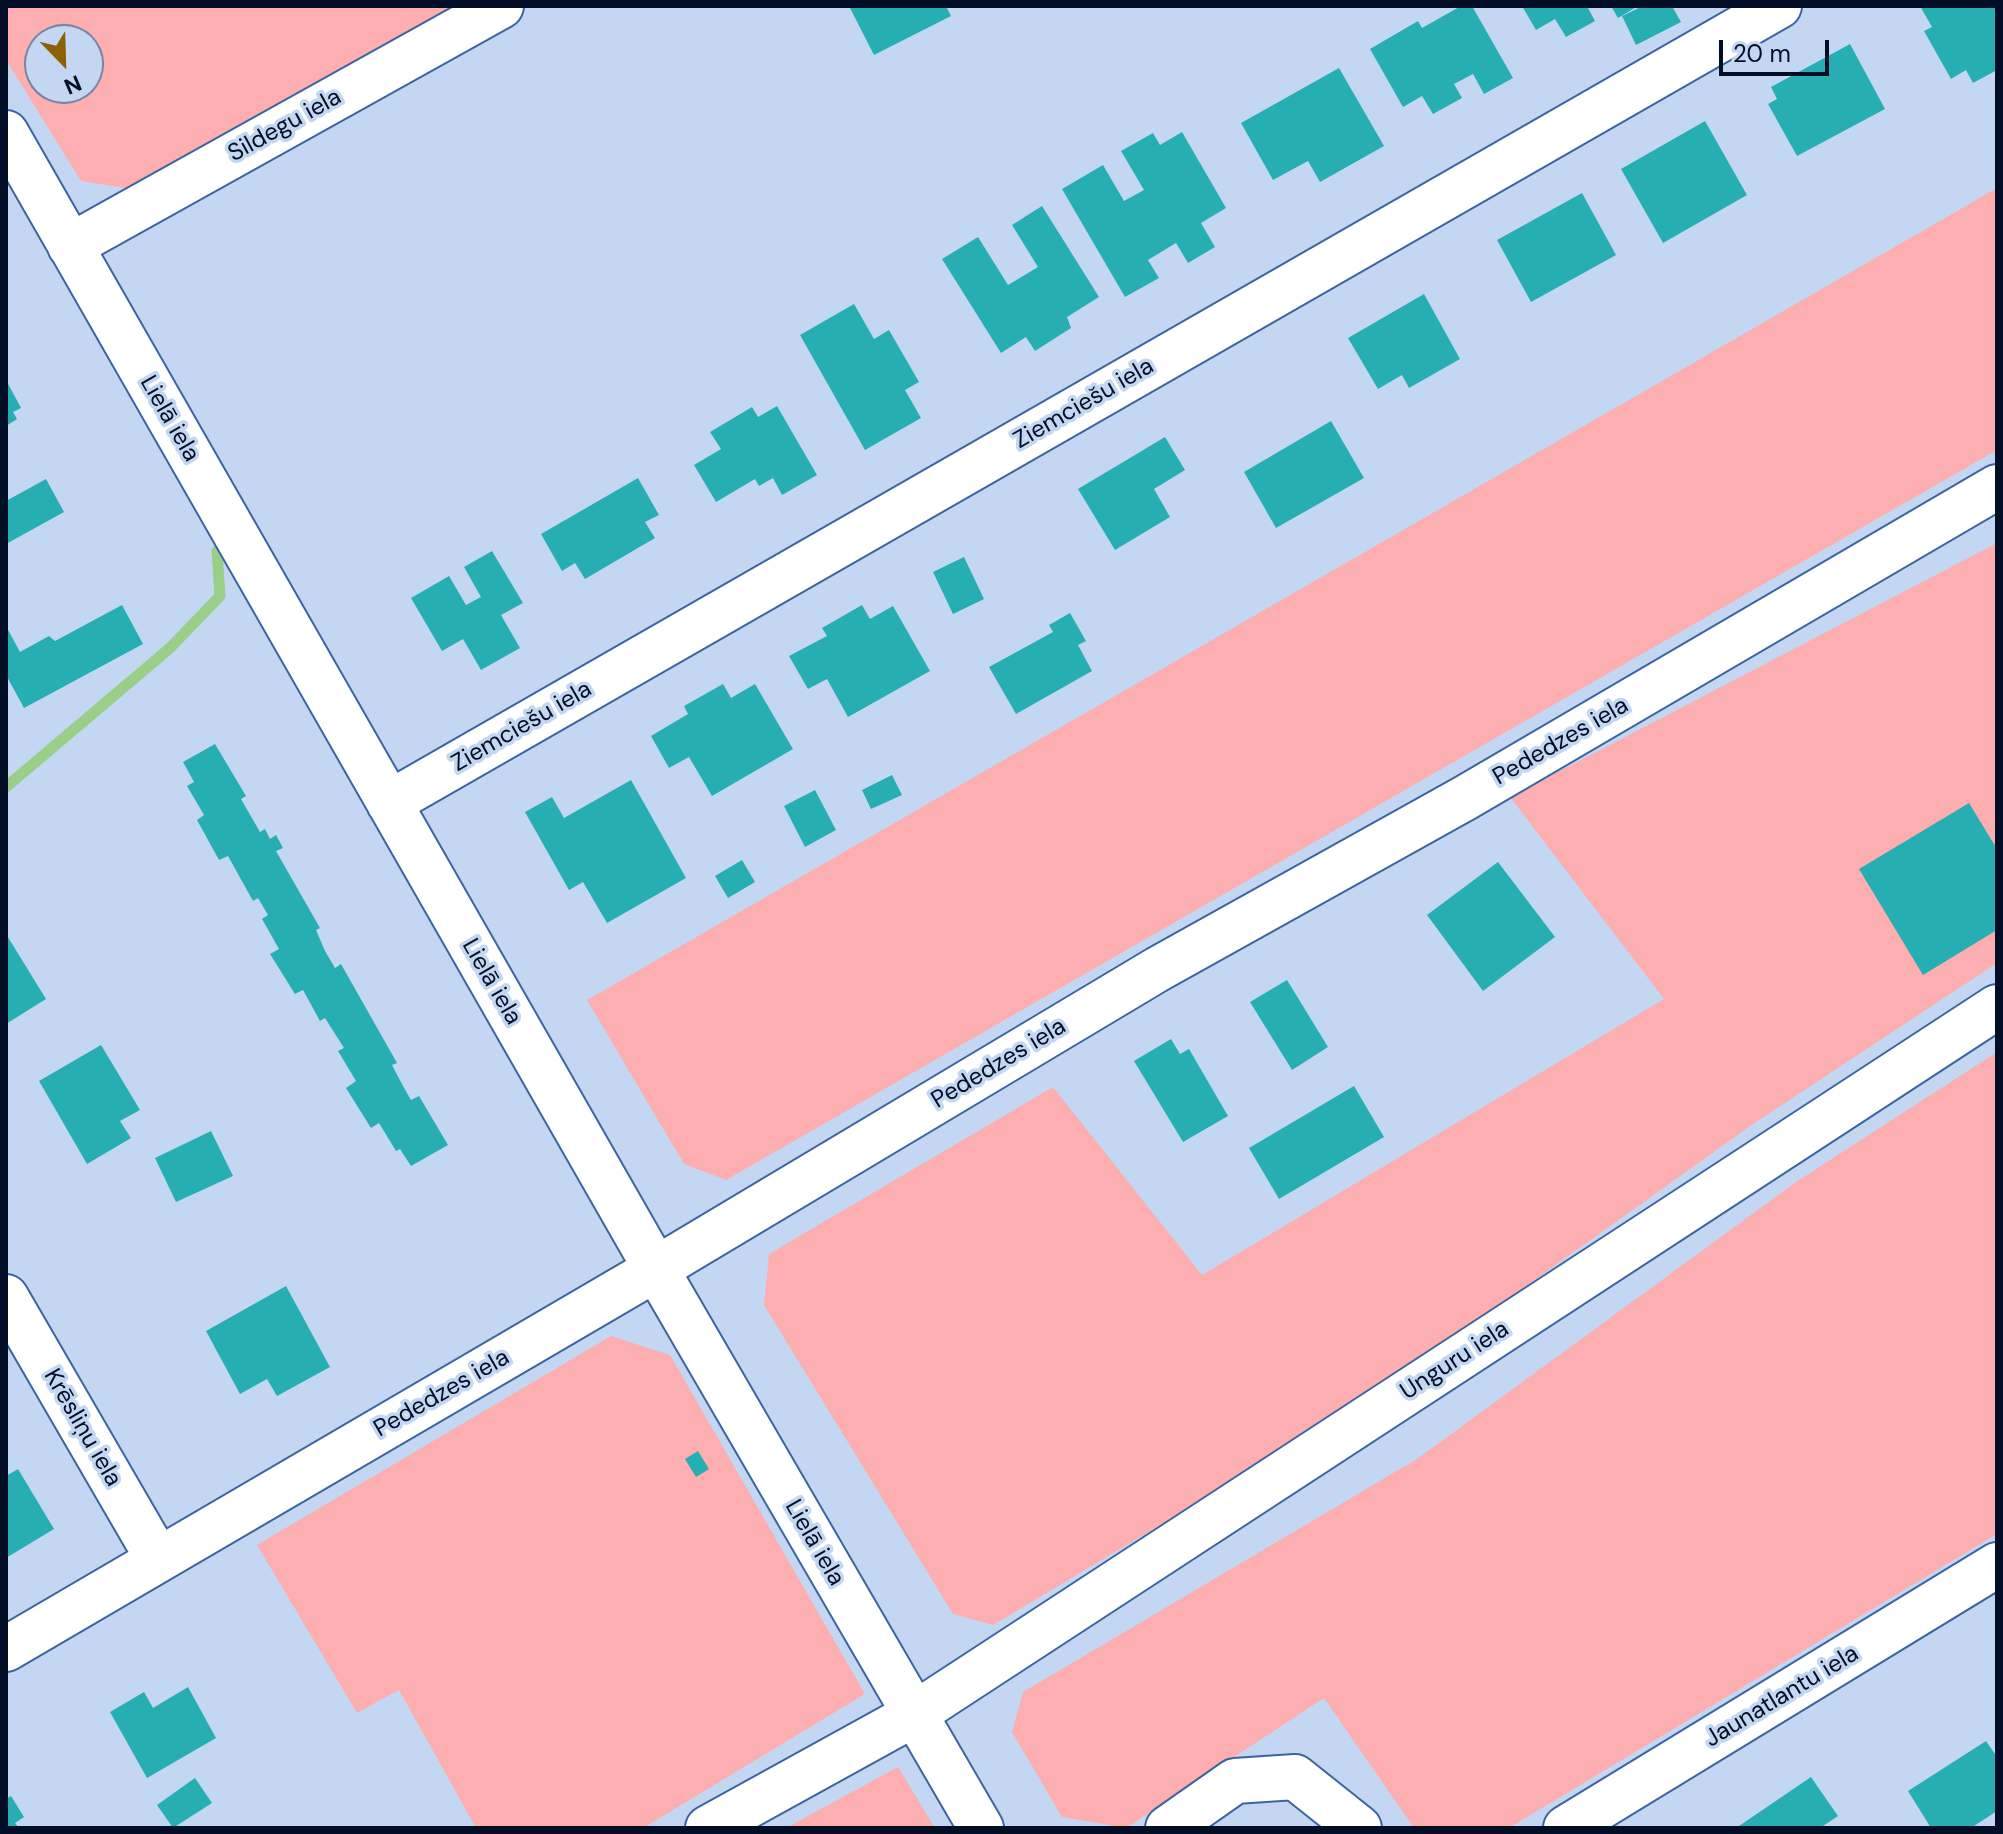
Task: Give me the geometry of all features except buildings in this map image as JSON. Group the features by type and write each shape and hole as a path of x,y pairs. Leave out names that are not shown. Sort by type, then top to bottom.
{"street":[{"name":"Sildegu iela","path":"70,246 501,6"},
{"name":"Ziemciešu iela","path":"389,803 1779,6"},
{"name":"Lielā iela","path":"6,133 656,1269 981,1828"},
{"name":"Pededzes iela","path":"6,1649 656,1269 1158,969 1465,798 1997,487"},
{"name":"Unguru iela","path":"708,1828 913,1715 1997,1007"},
{"name":"Krēsliņu iela","path":"6,1297 158,1559"},
{"name":"Jaunatlantu iela","path":"1566,1828 1997,1565"},
{"path":"1168,1828 1235,1781 1295,1777 1359,1828"}],"shaded area":[{"path":"6,6 454,6 131,189 81,181 33,104 104,104 104,24 24,24 24,89 6,60"},
{"path":"1997,188 1997,450 726,1180 684,1164 587,1000"},
{"path":"1997,543 1997,963 1753,1124 1354,1409 993,1625 953,1614 764,1305 769,1254 1053,1087 1202,1275 1664,999 1510,797"},
{"path":"1997,1052 1997,1534 1509,1828 1414,1828 1324,1698 1126,1828 1062,1817 1012,1732 1023,1692 1417,1459 1796,1182"},
{"path":"611,1336 670,1355 865,1694 643,1828 476,1828 399,1690 357,1713 257,1545"},
{"path":"898,1767 935,1828 786,1828"}],"waterway":[{"path":"6,787 170,648 220,596 217,551"}]}
